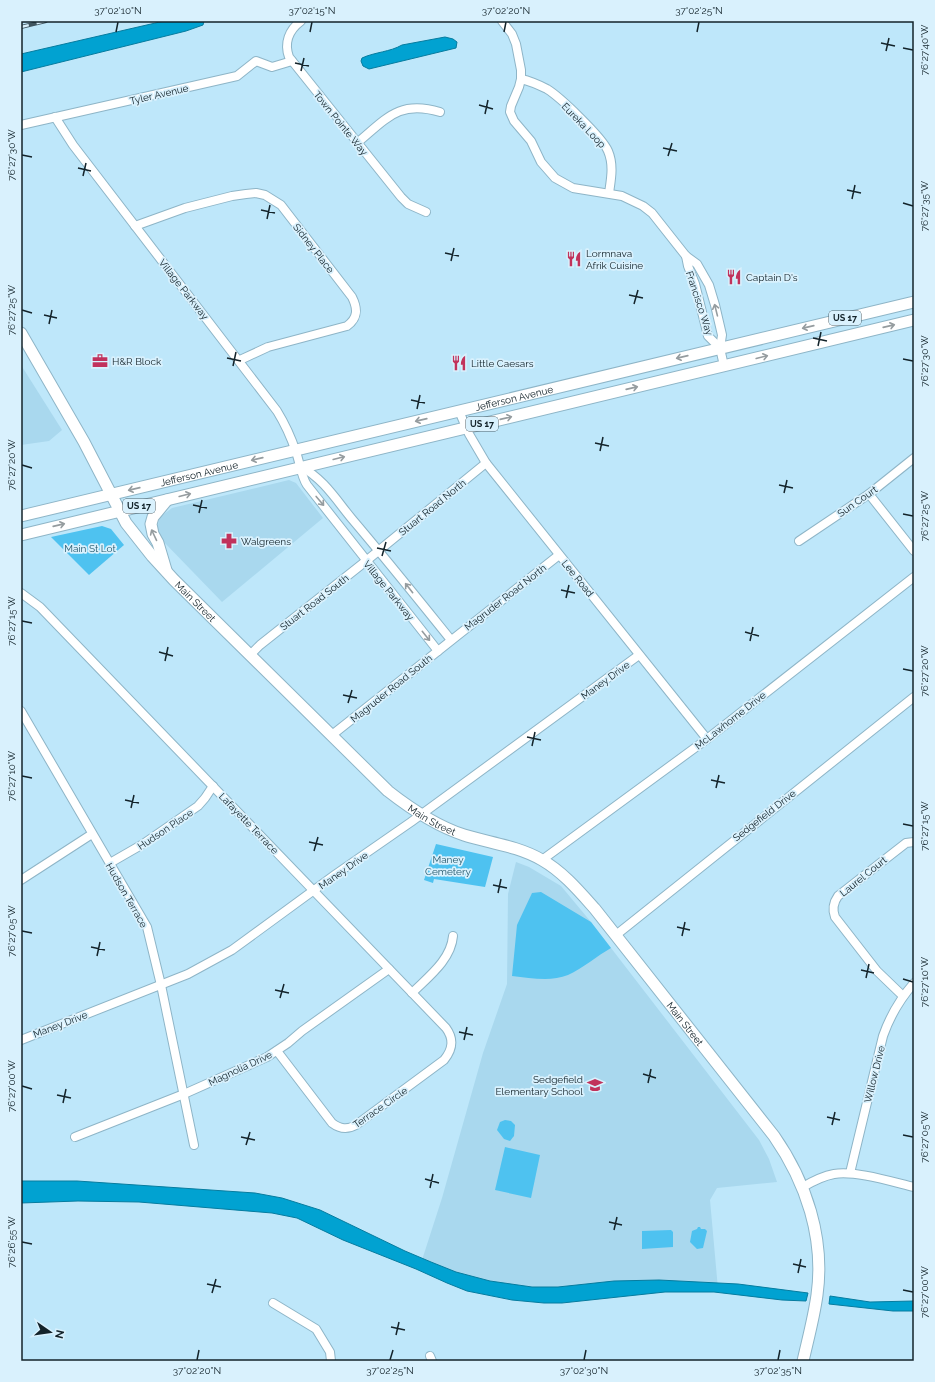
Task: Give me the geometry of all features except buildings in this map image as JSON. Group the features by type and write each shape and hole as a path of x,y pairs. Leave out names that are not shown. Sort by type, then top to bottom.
{"main road":[{"name":"Jefferson Avenue","path":"21,516 914,302"},
{"name":"Jefferson Avenue","path":"21,535 914,320"},
{"name":"Main Street","path":"21,333 84,442 110,494 131,531 167,572 388,791 421,815 456,832 516,848 542,860 558,870 596,909 774,1136 789,1158 803,1187 812,1212 816,1234 818,1253 817,1293 803,1361"},
{"path":"167,500 153,517 150,524 152,534 158,543 167,572"}],"street":[{"name":"Town Pointe Way","path":"301,21 292,30 287,39 286,51 292,61 401,197 408,204 426,212"},
{"path":"502,21 512,34 516,44 521,70 521,79"},
{"name":"Tyler Avenue","path":"21,125 237,76 256,61 272,67 292,61"},
{"name":"Eureka Loop","path":"521,79 548,90 566,105 602,141 608,150 612,168 609,193"},
{"name":"Francisco Way","path":"521,79 511,106 511,116 531,141 547,171 555,178 573,188 609,193 627,198 643,206 652,213 686,256 697,264 709,286 722,335 720,348 724,366"},
{"path":"357,143 393,114 401,110 410,108 424,108 440,112"},
{"name":"Village Parkway","path":"55,117 73,145 240,360 277,411 295,450 304,480 307,485 438,651"},
{"name":"Sidney Place","path":"135,226 185,208 232,196 256,193 265,195 281,205 356,304 356,317 352,323 347,326 268,346 240,360"},
{"name":"Francisco Way","path":"686,256 695,284 708,336 720,348"},
{"name":"Lee Road","path":"459,411 476,449 486,463 707,739"},
{"name":"Sun Court","path":"798,541 869,494 914,458"},
{"name":"Stuart Road North","path":"379,550 486,463"},
{"name":"Village Parkway","path":"301,467 316,477 379,550 451,640"},
{"path":"869,494 914,551"},
{"path":"341,528 353,520"},
{"name":"Stuart Road South","path":"250,655 260,645 379,550"},
{"name":"Magruder Road North","path":"451,640 559,555"},
{"name":"McLawhorne Drive","path":"542,860 707,739 914,577"},
{"name":"Lafayette Terrace","path":"21,593 40,607 449,1033 452,1039 449,1054 440,1063"},
{"name":"Magruder Road South","path":"332,735 451,640"},
{"name":"Maney Drive","path":"21,1040 188,974 232,950 313,890 421,815 639,655"},
{"name":"Sedgefield Drive","path":"616,935 914,697"},
{"name":"Hudson Terrace","path":"21,711 147,928 194,1145"},
{"name":"Hudson Place","path":"110,863 143,844 198,806 213,786"},
{"path":"21,880 92,834"},
{"name":"Laurel Court","path":"903,996 877,971 835,917 833,906 838,896 906,843 914,842"},
{"path":"412,994 446,958 450,951 453,936"},
{"name":"Magnolia Drive","path":"75,1137 184,1094 267,1057 277,1051 302,1030 389,969"},
{"name":"Willow Drive","path":"850,1173 884,1036 894,1009 914,983"},
{"name":"Terrace Circle","path":"277,1051 332,1123 342,1128 348,1128 356,1125 440,1063"},
{"path":"803,1187 835,1173 850,1173 914,1187"},
{"path":"273,1303 316,1329 330,1352 331,1361"}],"shaded area":[{"path":"164,21 204,21 203,25 186,31 21,72 21,54"},
{"path":"445,37 453,39 457,42 456,48 369,69 363,66 361,61 362,58 367,56 402,45"},
{"path":"21,365 62,430 49,441 21,445"},
{"path":"289,480 296,483 323,518 222,602 161,539 157,528 160,517 172,508"},
{"name":"Sedgefield Elementary School","path":"516,862 529,867 561,886 591,922 759,1140 769,1159 777,1182 717,1188 710,1200 718,1289 567,1293 483,1283 422,1260 442,1198 483,1053 507,984 508,894"},
{"path":"21,1181 77,1181 255,1193 282,1198 320,1210 405,1251 456,1272 490,1281 532,1287 558,1287 614,1281 659,1280 738,1284 808,1293 806,1301 782,1300 714,1292 665,1292 562,1303 512,1300 467,1291 343,1240 297,1218 272,1213 139,1202 78,1201 21,1203"},
{"path":"830,1296 870,1302 914,1301 914,1311 893,1311 829,1304"}],"green space":[{"name":"Main St Lot","path":"102,526 111,529 124,545 89,575 51,537"},
{"name":"Maney Cemetery","path":"436,844 493,857 485,887 434,879 433,883 424,880"},
{"path":"541,892 591,922 611,948 579,969 561,977 541,979 512,976 517,925 532,893"},
{"path":"505,1120 511,1121 515,1125 514,1136 510,1141 504,1139 497,1130 500,1122"},
{"path":"505,1147 540,1155 531,1198 495,1190"},
{"path":"698,1227 707,1231 703,1248 697,1249 690,1242 692,1231"},
{"path":"671,1230 673,1232 673,1247 642,1249 642,1231"}],"railway":[{"path":"21,27 46,21"}],"place":[{"name":"Lormnava Afrik Cuisine","path":"574,259"},
{"name":"Captain D's","path":"734,277"},
{"name":"H&R Block","path":"100,361"},
{"name":"Little Caesars","path":"459,363"},
{"name":"Walgreens","path":"229,541"},
{"name":"Sedgefield Elementary School","path":"595,1085"}]}
